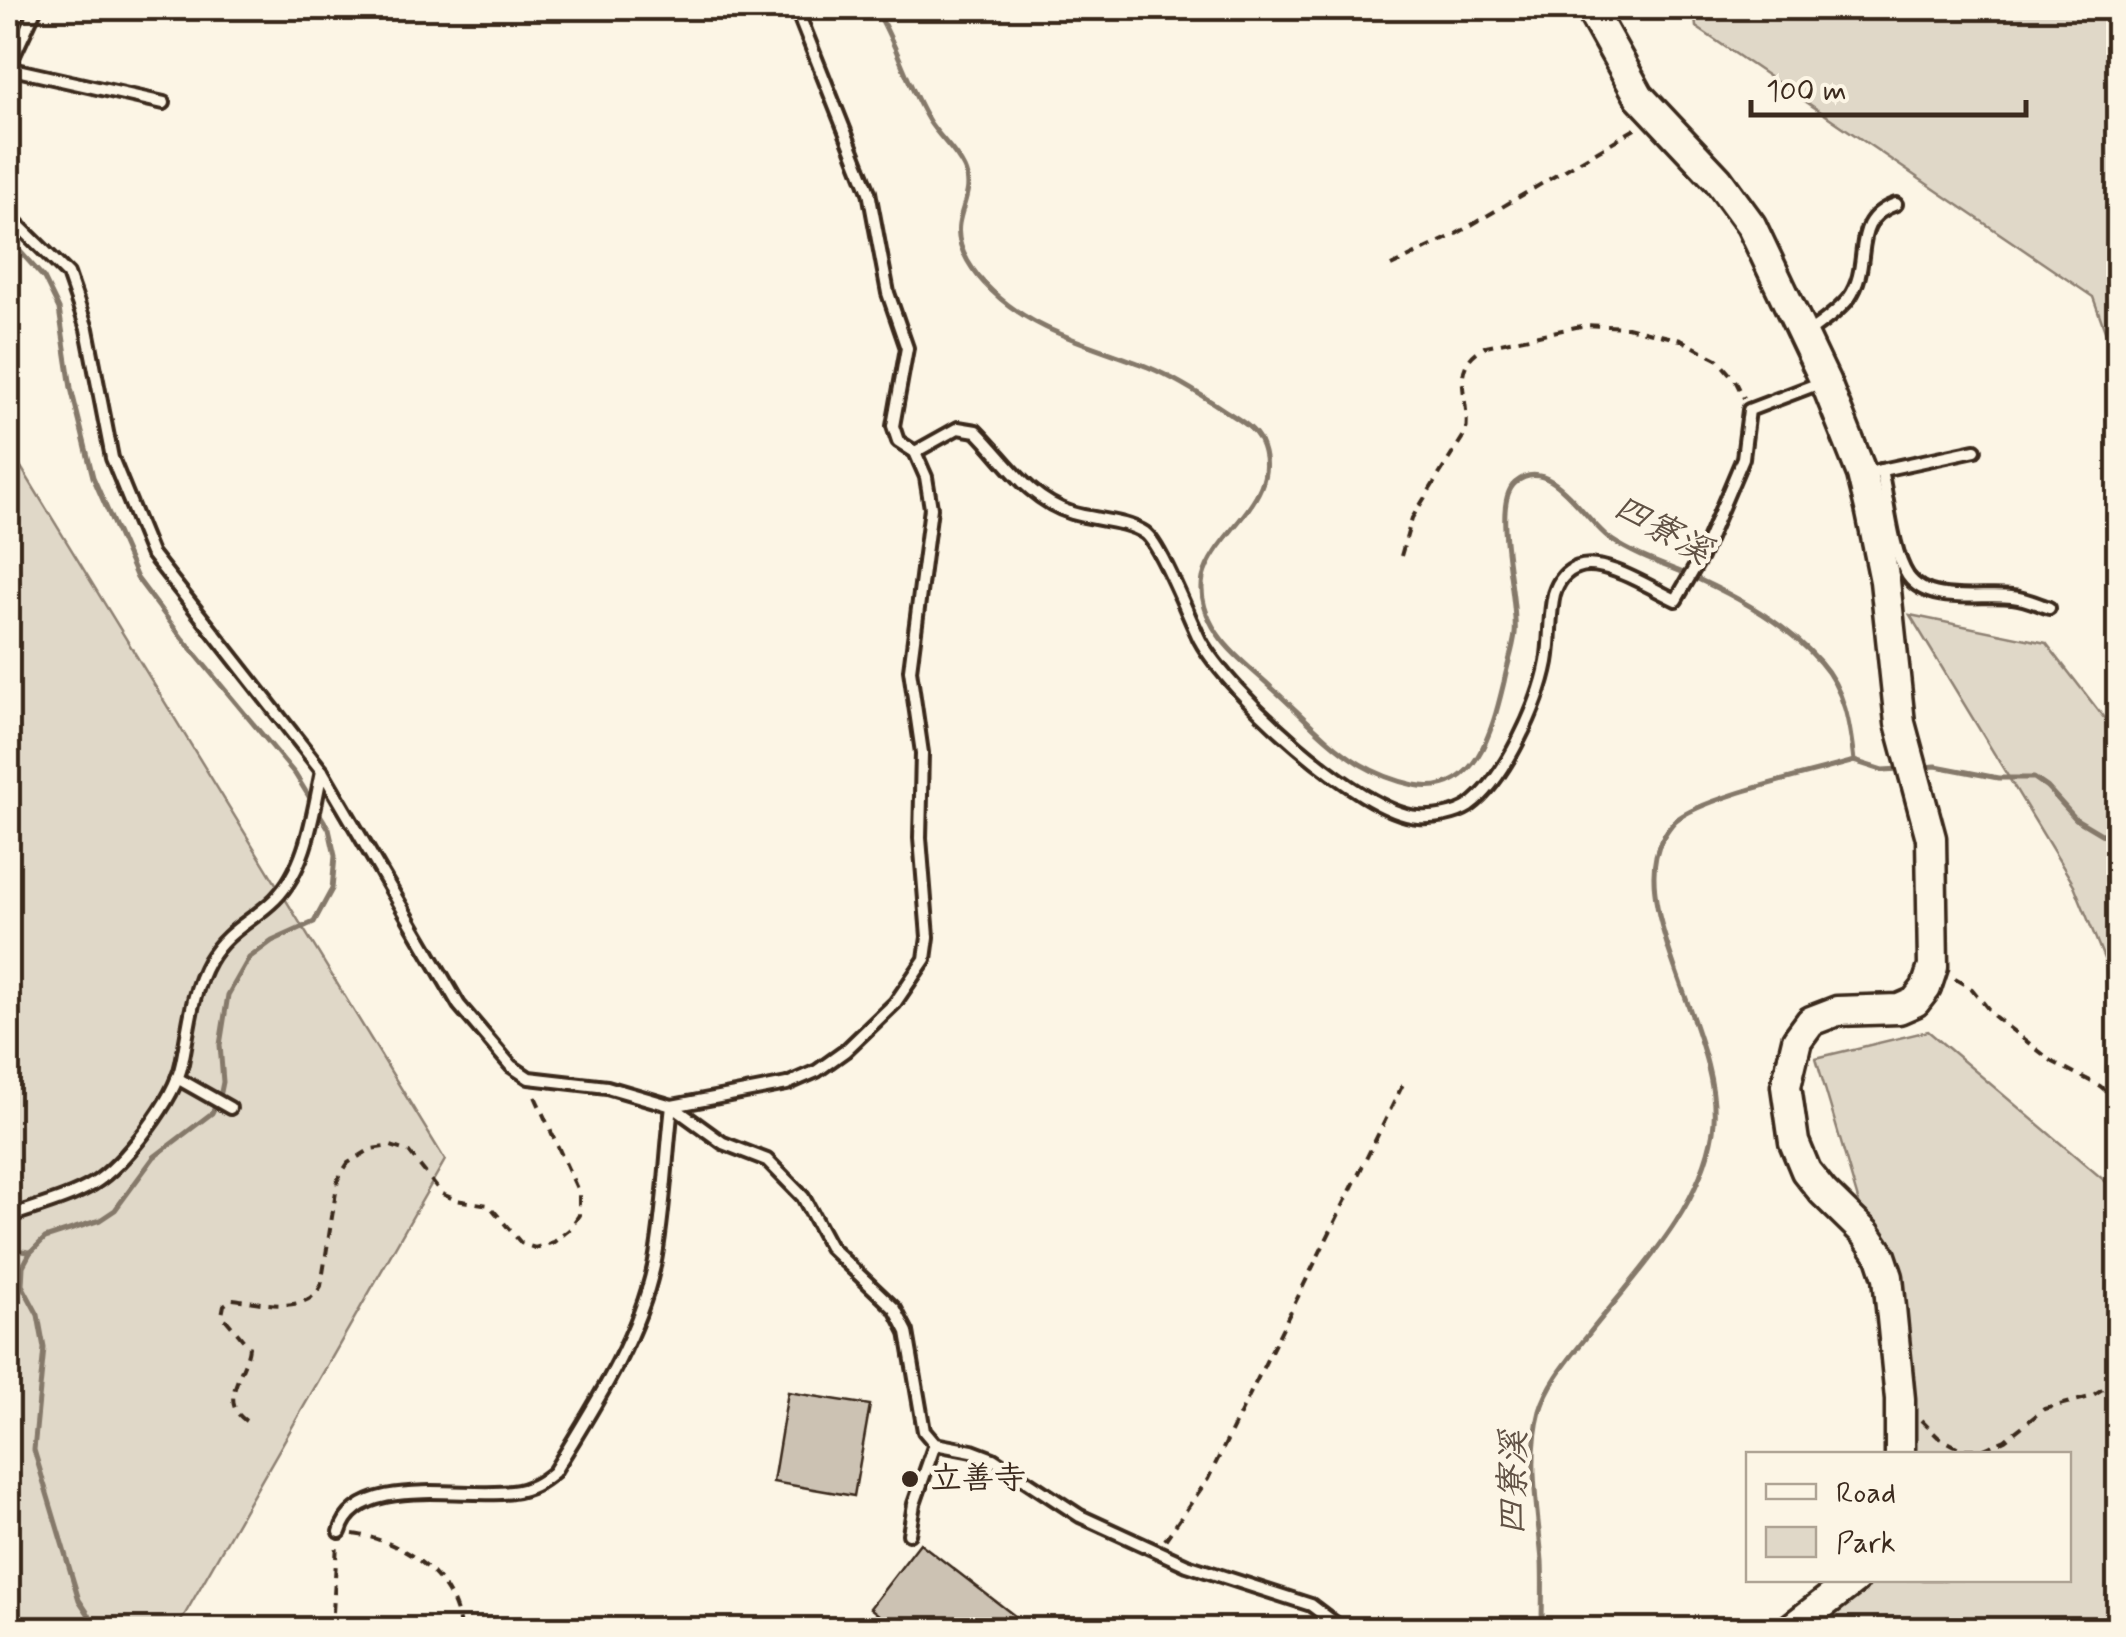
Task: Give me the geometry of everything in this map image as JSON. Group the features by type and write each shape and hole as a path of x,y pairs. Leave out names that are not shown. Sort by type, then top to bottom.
{"street":[{"path":"1590,8 1625,76 1736,203 1751,226 1871,472 1900,724 1931,838 1933,966 1926,988 1915,1002 1899,1009 1837,1011 1812,1022 1797,1040 1786,1086 1794,1142 1806,1170 1866,1234 1881,1256 1892,1295 1900,1452"},
{"path":"1789,1630 1851,1582"}],"lane":[{"path":"36,8 8,68 164,103"},
{"path":"672,1106 787,1084 817,1071 845,1051 895,1003 925,959 928,911 921,857 922,772 910,670 931,508 926,477 915,452 898,441 893,426 907,348 888,292 870,192 796,8"},
{"path":"1805,335 1850,297 1859,279 1871,218 1879,210 1896,204"},
{"path":"8,215 68,274 86,329 112,458 151,552 322,771 460,1005 511,1066 529,1078 607,1087 672,1106 723,1143 767,1160 803,1197 830,1247 895,1309 907,1332 924,1431 935,1444 993,1459 1080,1516 1187,1565 1311,1605 1344,1630"},
{"path":"915,452 958,428 976,431 1021,484 1044,500 1069,512 1144,533 1156,547 1202,644 1226,679 1343,785 1374,803 1416,817 1451,815 1470,805 1494,780 1537,700 1547,662 1554,594 1562,576 1578,566 1596,564 1676,600 1700,557 1743,458 1750,410 1825,381"},
{"path":"1975,450 1871,472 1910,579 1926,590 1954,596 2016,597 2050,608"},
{"path":"8,1217 90,1186 112,1170 156,1114 177,1078 188,1018 209,962 234,929 276,898 292,873 306,840 322,771"},
{"path":"177,1078 230,1108"},
{"path":"340,1532 351,1510 370,1500 412,1492 512,1492 538,1484 554,1472 619,1360 646,1294 654,1263 672,1106"},
{"path":"909,1534 914,1504 935,1444"}],"path":[{"path":"1391,266 1456,234 1657,116"},
{"path":"1401,556 1412,518 1466,432 1464,365 1486,346 1586,324 1627,326 1681,340 1717,360 1735,380 1750,410"},
{"path":"1933,966 1972,989 1994,1016 2053,1062 2100,1086 2118,1101"},
{"path":"246,1421 233,1406 232,1396 248,1361 249,1347 222,1314 224,1305 232,1299 301,1304 316,1295 321,1286 338,1179 348,1163 371,1149 391,1146 409,1152 442,1194 488,1205 521,1243 534,1248 554,1242 569,1230 579,1215 578,1193 529,1078"},
{"path":"1156,1551 1208,1480 1405,1080"},
{"path":"1900,1399 1938,1437 1961,1449 1984,1450 2005,1440 2044,1409 2090,1397 2118,1379"},
{"path":"332,1630 340,1532 394,1547 427,1566 451,1594 459,1612 460,1630"}],"green space":[{"path":"1694,8 2118,8 2118,366 2093,297 1696,27"},
{"path":"8,426 16,459 445,1160 173,1629 8,1629"},
{"path":"1910,615 2046,643 2118,736 2118,993 2074,885"},
{"path":"1928,1031 2118,1192 2118,1629 1777,1630 1842,1582 2071,1582 2071,1452 1899,1452 1910,1375 1816,1058"}],"building":[{"name":"立善寺","path":"788,1392 870,1405 854,1496 773,1482"},
{"name":"立善寺","path":"920,1543 1033,1630 898,1630 870,1608"}],"waterway":[{"path":"8,30 17,8"},
{"name":"四寮溪","path":"875,8 921,107 964,168 968,190 959,224 960,243 986,285 1046,328 1178,381 1257,436 1265,461 1264,479 1256,497 1210,561 1202,585 1205,607 1213,627 1229,648 1348,756 1393,779 1436,786 1453,781 1479,755 1494,719 1515,634 1505,511 1515,483 1528,476 1542,476 1554,483 1622,546 1716,588 1780,626 1820,662 1841,696 1854,761 1709,803 1675,821 1662,839 1654,868 1656,902 1706,1059 1713,1096 1713,1131 1706,1160 1680,1215 1560,1371 1540,1411 1534,1467 1542,1561 1542,1630"},
{"path":"8,238 44,278 59,309 71,388 93,477 137,578 295,774 329,829 335,856 332,889 314,922 272,941 249,958 228,995 220,1045 223,1082 212,1113 154,1157 115,1210 100,1220 45,1238 23,1266 22,1285 38,1315 44,1348 34,1450 79,1600 99,1630"},
{"path":"1854,761 1882,770 1901,769"},
{"path":"1922,767 1998,778 2034,778 2076,819 2118,844"},
{"path":"8,1249 29,1252"}],"place":[{"name":"立善寺","path":"910,1479"}]}
